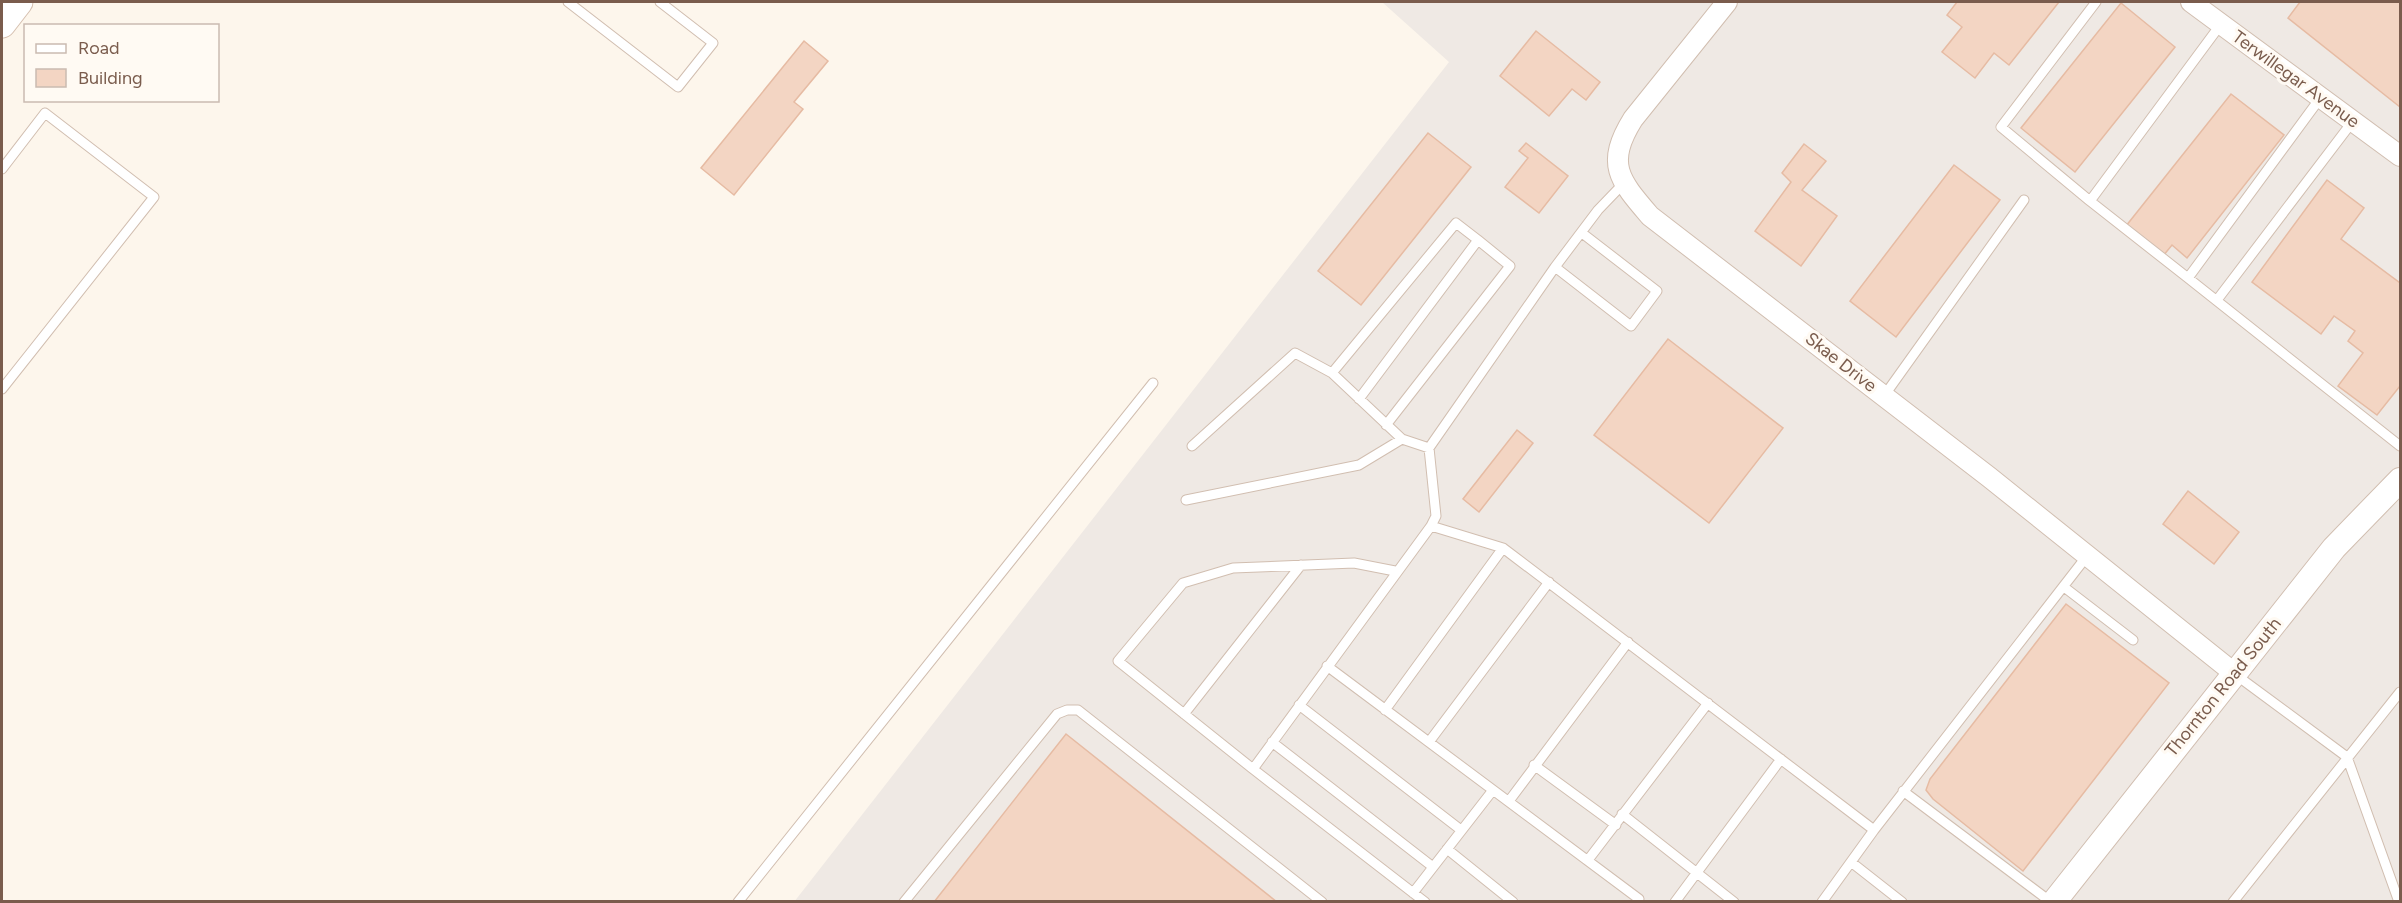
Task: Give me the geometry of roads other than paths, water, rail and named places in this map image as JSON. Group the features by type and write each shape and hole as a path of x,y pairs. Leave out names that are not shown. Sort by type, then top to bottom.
{"main road":[{"path":"2,24 19,2"}],"street":[{"name":"Skae Drive","path":"1727,2 1633,119 1622,137 1617,155 1623,184 1650,216 1884,396 2234,674"},
{"name":"Terwillegar Avenue","path":"2191,2 2400,156"},
{"name":"Thornton Road South","path":"2052,902 2334,548 2400,480"}],"lane":[{"path":"568,2 678,87 713,43 660,2"},
{"path":"2096,2 2001,127 2090,201 2400,446"},
{"path":"2090,201 2222,24"},
{"path":"2188,278 2321,97"},
{"path":"2,169 45,113 154,197 2,389"},
{"path":"2217,300 2353,122"},
{"path":"1253,769 1395,571 1431,526 1436,516 1429,448 1555,267 1623,184"},
{"path":"1884,396 2024,200"},
{"path":"1332,373 1456,223 1510,266 1386,425"},
{"path":"1555,267 1631,326 1657,291 1582,233"},
{"path":"1359,399 1478,240"},
{"path":"1192,446 1296,352 1332,373 1402,439 1429,448"},
{"path":"738,902 1153,382"},
{"path":"1186,500 1359,465 1402,439"},
{"path":"1431,526 1503,548 1874,830"},
{"path":"1385,710 1503,548"},
{"path":"1822,902 1903,791 2087,556"},
{"path":"1395,571 1354,563 1233,568 1183,583 1118,661 1425,902"},
{"path":"1184,714 1301,565"},
{"path":"1429,742 1549,582"},
{"path":"2064,587 2133,640"},
{"path":"1509,801 1628,642"},
{"path":"1327,666 1640,901"},
{"path":"2234,674 2347,757 2399,902"},
{"path":"2233,902 2400,692"},
{"path":"1588,860 1708,703"},
{"path":"1299,705 1461,830"},
{"path":"904,902 1057,714 1067,710 1078,710 1322,902"},
{"path":"1272,742 1433,867"},
{"path":"1675,902 1781,759"},
{"path":"1534,765 1616,825"},
{"path":"1413,893 1493,790"},
{"path":"1903,791 2052,902"},
{"path":"1622,814 1734,902"},
{"path":"1447,849 1514,902"},
{"path":"1851,862 1902,902"}]}
